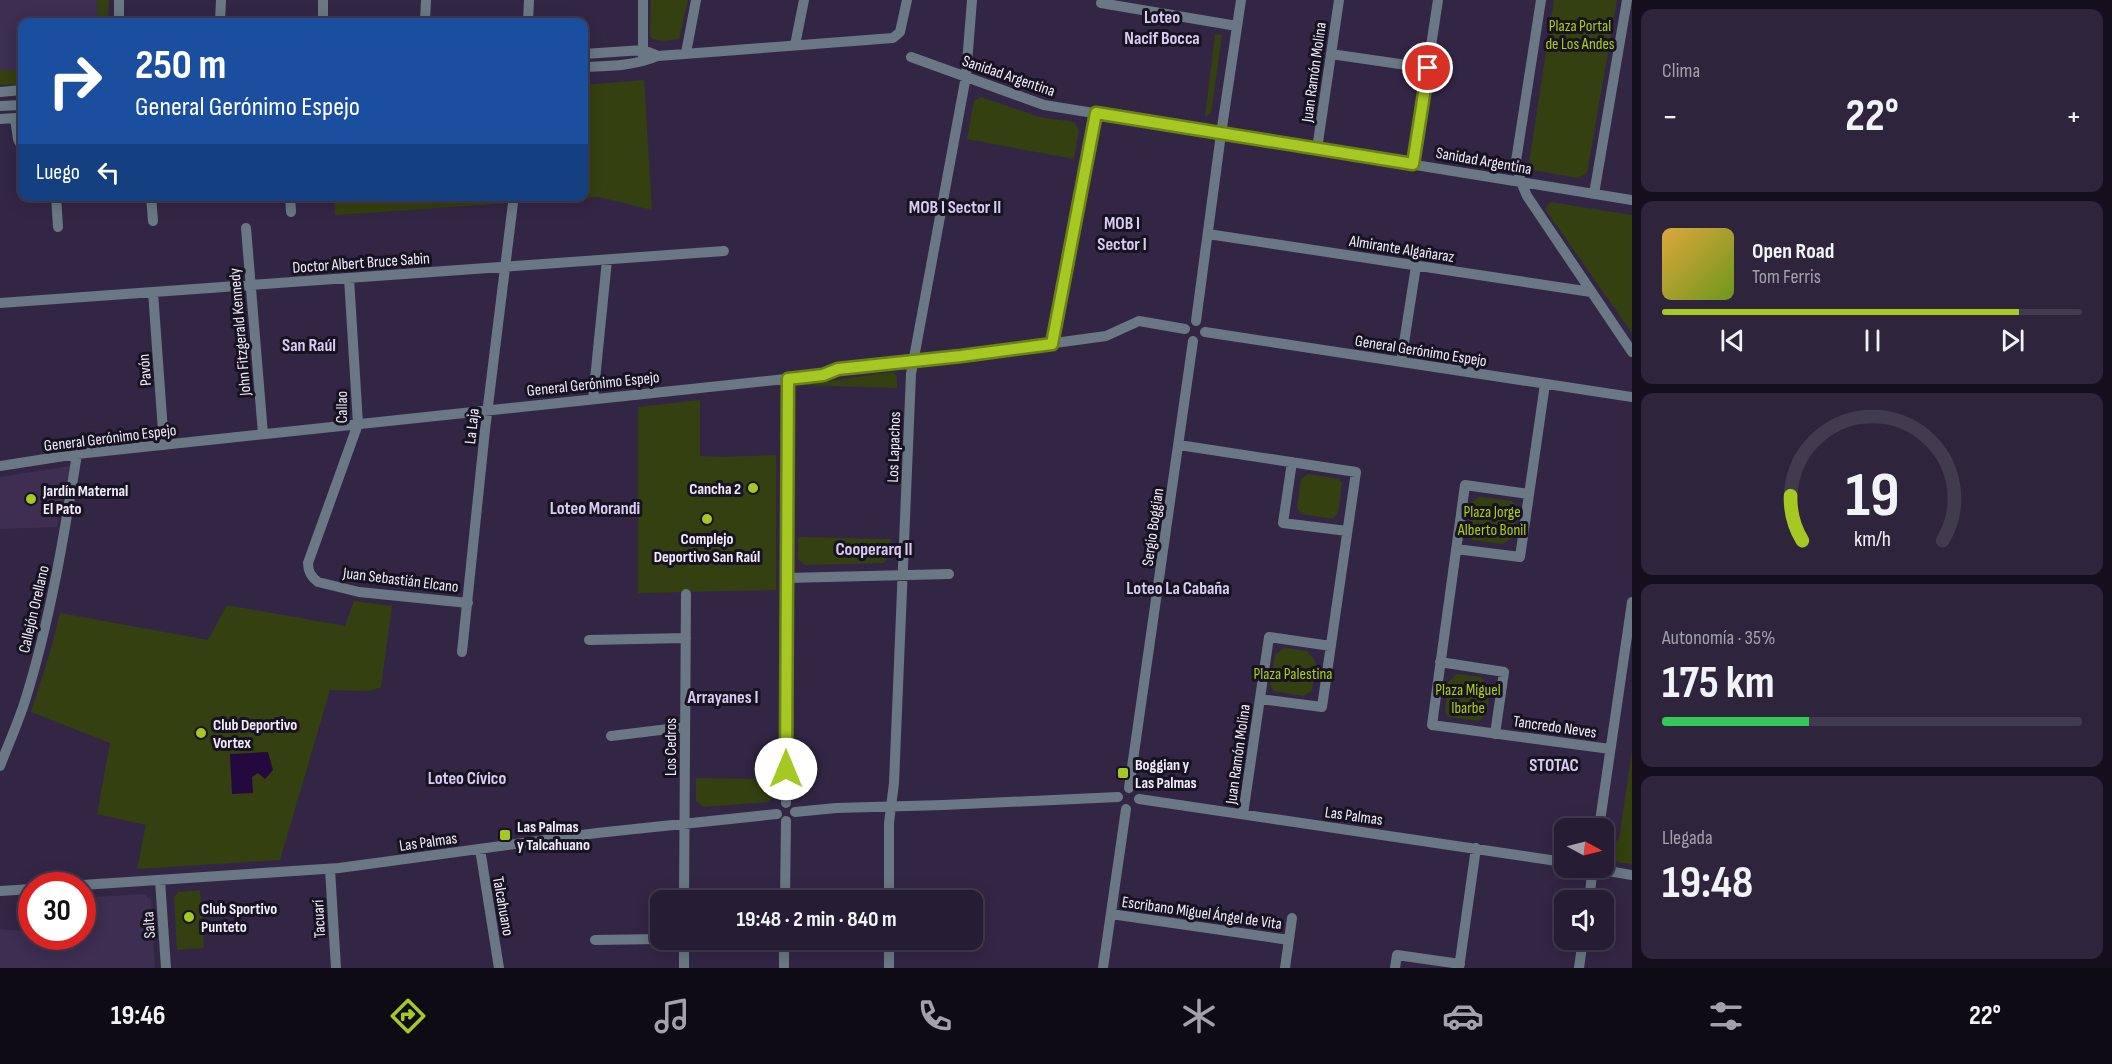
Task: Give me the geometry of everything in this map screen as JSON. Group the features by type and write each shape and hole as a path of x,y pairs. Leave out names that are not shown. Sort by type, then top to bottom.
{"street":[{"path":"119,0 119,18"},
{"path":"220,18 221,0"},
{"path":"323,0 323,18"},
{"path":"425,18 426,0"},
{"path":"528,18 529,0"},
{"path":"642,62 644,0"},
{"path":"686,53 696,0"},
{"path":"795,45 804,0"},
{"path":"588,67 627,65 658,56 686,53 893,38 900,32 907,0"},
{"name":"Los Lapachos","path":"889,890 889,823 894,783 913,361 966,76 972,0"},
{"path":"1196,321 1241,0"},
{"name":"Juan Ramón Molina","path":"1317,149 1339,0"},
{"path":"1413,164 1438,0"},
{"path":"1541,0 1516,161 1521,182 1527,196 1632,352"},
{"path":"1594,194 1627,0"},
{"path":"1101,3 1237,27"},
{"path":"588,54 643,50 658,56"},
{"path":"1331,54 1428,68"},
{"name":"Sanidad Argentina","path":"911,57 1044,105 1632,200"},
{"path":"0,92 18,90"},
{"path":"0,106 18,105"},
{"path":"1052,344 1096,113"},
{"path":"0,119 15,118 18,139"},
{"path":"56,201 58,227"},
{"path":"151,201 153,221"},
{"path":"290,201 291,212"},
{"name":"La Laja","path":"462,652 513,203"},
{"name":"John Fitzgerald Kennedy","path":"246,228 262,434"},
{"name":"Almirante Algañaraz","path":"1208,234 1591,292"},
{"name":"Doctor Albert Bruce Sabin","path":"0,303 724,251"},
{"path":"593,399 608,260"},
{"path":"1401,362 1416,266"},
{"name":"Callao","path":"308,563 358,424 349,278"},
{"name":"Pavón","path":"153,292 164,445"},
{"name":"General Gerónimo Espejo","path":"0,466 77,454 823,375 838,369 1106,336 1139,321 1185,329"},
{"path":"1196,321 1203,324 1205,332 1201,339 1193,341 1186,336 1185,329 1190,322 1196,321"},
{"name":"General Gerónimo Espejo","path":"1205,332 1632,397"},
{"name":"Sergio Boggian","path":"1130,788 1193,341"},
{"path":"786,803 788,379"},
{"path":"1456,549 1520,557 1545,384"},
{"name":"Juan Ramón Molina","path":"1179,445 1356,472 1322,707 1260,699"},
{"name":"Callejón Orellano","path":"0,766 24,704 36,664 55,580 77,454"},
{"path":"1292,462 1283,523 1347,531"},
{"name":"Tancredo Neves","path":"1529,494 1465,485 1432,725 1610,749"},
{"name":"Juan Sebastián Elcano","path":"308,563 310,575 318,582 358,592 468,603"},
{"path":"787,578 949,574"},
{"name":"Los Cedros","path":"684,890 686,594"},
{"path":"1600,818 1632,602"},
{"name":"Juan Ramón Molina","path":"1243,814 1269,637 1331,646"},
{"path":"590,640 686,638"},
{"name":"Tancredo Neves","path":"1440,662 1504,672 1495,734"},
{"path":"611,736 685,727"},
{"path":"1130,788 1136,792 1139,799 1135,807 1126,808 1120,804 1118,796 1121,791 1130,788"},
{"path":"795,812 836,808 1118,796"},
{"name":"Las Palmas","path":"1139,799 1554,860"},
{"path":"786,803 791,805 795,812"},
{"path":"785,890 780,806 786,803"},
{"path":"1103,968 1126,808"},
{"path":"782,818 792,819 795,812"},
{"name":"Las Palmas","path":"96,884 330,869 597,833 684,824 782,818"},
{"path":"1395,968 1397,955 1460,966 1476,848"},
{"name":"Talcahuano","path":"480,849 499,968"},
{"name":"Tacuarí","path":"330,869 336,968"},
{"path":"1614,872 1632,875"},
{"name":"Salta","path":"160,880 166,968"},
{"path":"0,891 18,890"},
{"name":"Escribano Miguel Ángel de Vita","path":"1111,914 1289,940"},
{"path":"1285,968 1292,918"},
{"path":"595,940 650,939"},
{"path":"684,950 684,968"},
{"path":"784,950 784,968"},
{"path":"889,950 889,968"},
{"path":"1579,968 1581,950"}],"shaded area":[{"path":"0,0 97,0 98,18 18,18 18,70 0,70"},
{"name":"Jardín Maternal El Pato","path":"70,466 57,527 0,529 0,477"},
{"path":"268,752 273,770 265,779 258,773 252,777 253,793 232,794 230,754"},
{"path":"144,894 151,900 155,968 0,968 0,929 18,931 18,950 96,950 96,897"}],"green space":[{"path":"97,0 109,0 108,18 98,18"},
{"path":"651,0 688,0 679,39 663,41 652,39 650,36"},
{"name":"Plaza Portal de Los Andes","path":"1554,0 1617,0 1587,173 1578,178 1533,170 1529,163"},
{"path":"1215,34 1222,35 1211,113 1205,117"},
{"path":"0,70 18,70 18,84 0,85"},
{"path":"644,80 652,210 599,197 588,198 588,85"},
{"path":"981,97 1039,117 1074,122 1079,130 1074,159 967,139 974,101"},
{"path":"334,201 540,201 335,215"},
{"path":"1550,202 1632,215 1632,333 1545,209"},
{"path":"893,372 897,377 897,388 801,385"},
{"name":"Complejo Deportivo San Raúl","path":"700,400 700,456 776,455 776,590 638,593 638,407"},
{"path":"1308,474 1339,479 1342,483 1338,513 1333,519 1302,514 1297,508 1301,479"},
{"name":"Plaza Jorge Alberto Bonil","path":"1479,497 1512,501 1517,506 1513,537 1503,544 1472,540 1468,534 1472,502"},
{"path":"798,537 891,539 890,556 883,563 805,565 798,559"},
{"name":"Club Deportivo Vortex","path":"354,601 392,606 381,687 369,691 330,690 280,860 137,869 146,825 97,814 110,743 31,712 60,613 208,640 227,605 345,626"},
{"name":"Plaza Palestina","path":"1284,648 1307,651 1316,662 1312,690 1304,696 1274,691 1270,685 1275,655"},
{"name":"Plaza Miguel Ibarbe","path":"1457,674 1481,677 1490,688 1487,714 1478,721 1448,717 1445,712 1448,682"},
{"path":"1632,750 1632,864 1617,862 1614,858 1614,843 1619,839"},
{"path":"696,778 773,779 773,797 768,802 703,807 696,801"},
{"name":"Club Sportivo Punteto","path":"200,890 204,948 177,950 174,897 178,892"}],"place":[{"name":"Cancha 2","path":"753,488"},
{"name":"Jardín Maternal El Pato","path":"31,499"},
{"name":"Complejo Deportivo San Raúl","path":"707,519"},
{"name":"Club Deportivo Vortex","path":"201,733"},
{"name":"Boggian y Las Palmas","path":"1123,773"},
{"name":"Las Palmas y Talcahuano","path":"505,835"},
{"name":"Club Sportivo Punteto","path":"189,917"}],"district":[{"name":"Loteo Nacif Bocca","path":"1162,27"},
{"name":"MOB I Sector II","path":"955,207"},
{"name":"MOB I Sector I","path":"1122,233"},
{"name":"San Raúl","path":"309,345"},
{"name":"Loteo Morandi","path":"595,508"},
{"name":"Cooperarq II","path":"874,549"},
{"name":"Loteo La Cabaña","path":"1178,588"},
{"name":"Arrayanes I","path":"723,697"},
{"name":"STOTAC","path":"1554,765"},
{"name":"Loteo Cívico","path":"467,778"}],"route":[{"path":"786,769 788,379 823,375 838,369 1052,344 1096,113 1413,164 1428,68"}]}
